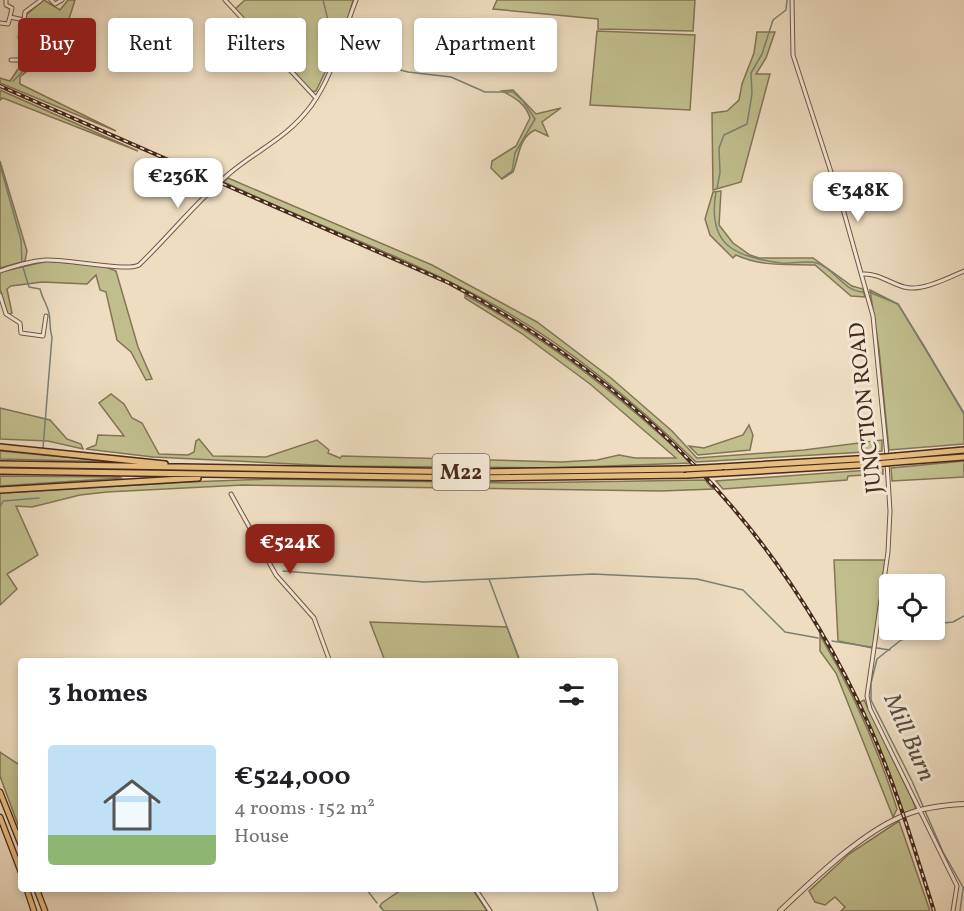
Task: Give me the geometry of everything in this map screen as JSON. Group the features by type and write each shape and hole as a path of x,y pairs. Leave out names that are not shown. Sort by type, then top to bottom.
{"highway":[{"path":"0,447 143,462 239,468"},
{"name":"M22","path":"897,459 964,450"},
{"name":"M22","path":"0,471 558,478 725,473 964,456"},
{"name":"M22","path":"0,464 471,472 683,469 874,461"},
{"path":"0,490 144,479 275,476"},
{"path":"0,792 18,837"},
{"path":"0,818 18,864"},
{"path":"28,892 34,911"},
{"path":"38,892 45,911"}],"street":[{"path":"0,23 8,24 12,8 6,5 6,0"},
{"path":"24,18 25,12 39,0"},
{"path":"51,0 55,4 62,0"},
{"path":"225,0 316,98"},
{"path":"0,271 26,263 63,260 124,268 136,266 228,175 280,139 316,98 340,48 356,0"},
{"name":"JUNCTION ROAD","path":"792,0 793,55 862,274 878,352 890,511 885,583 867,687 870,709 924,809 957,886 952,911"},
{"path":"10,16 18,18"},
{"path":"10,60 18,60"},
{"path":"862,274 872,274 909,288 945,279 964,271"},
{"path":"0,295 6,314 20,323 21,333 43,336 46,316"},
{"path":"231,494 276,575 314,618 329,658"},
{"path":"780,911 860,843 902,816 924,809 964,804"},
{"path":"477,892 490,911"}],"shaded area":[{"path":"44,0 60,10 68,0 75,0 69,18 26,18 26,15"},
{"path":"245,0 353,0 348,18 318,18 318,72 325,72 316,91 311,92 293,72 306,72 306,18 243,18 235,9"},
{"path":"497,0 695,0 693,31 598,29 598,19 493,9"},
{"path":"597,31 695,35 690,110 590,105"},
{"path":"757,32 775,32 766,58 756,74 770,74 741,182 713,190 712,113 727,111 739,100 742,84 754,53"},
{"path":"18,69 18,72 26,72 20,77 20,84 116,131 0,83 0,78 10,81"},
{"path":"0,90 138,151 3,98 0,100"},
{"path":"513,90 536,114 561,108 542,122 548,136 535,130 525,138 513,172 502,179 491,168 492,161 516,146 530,118 522,104 502,91"},
{"path":"0,161 27,251 25,261 0,268"},
{"path":"228,178 432,265 537,322 611,378 672,431 697,458 804,450 882,440 882,451 696,462 650,418 601,377 523,322 463,288 429,272 224,182"},
{"path":"721,191 719,225 733,243 750,255 759,258 813,258 852,286 863,289 865,297 851,296 815,265 765,263 736,255 733,258 710,235 705,219 713,192"},
{"path":"48,261 103,266 116,271 138,347 152,379 146,380 131,352 117,340 106,292 100,290 96,275 87,284 42,282 11,286 7,289 12,313 8,315 0,289 0,272"},
{"path":"870,290 898,304 924,346 964,414 964,444 889,450 879,349"},
{"path":"465,295 512,322 577,366 639,416 690,463 551,468 334,466 153,457 86,449 96,445 98,435 124,436 99,403 111,394 124,404 132,418 142,423 159,454 188,455 194,452 196,441 199,439 213,456 266,457 317,440 329,450 328,453 340,458 342,456 561,462 597,460 619,455 635,458 676,458 590,384 521,333 465,298"},
{"path":"0,408 50,420 67,439 81,444 83,449 48,441 0,439"},
{"path":"749,425 753,435 750,450 698,455 689,446 704,448 743,435"},
{"path":"0,451 118,462 0,459"},
{"path":"964,461 964,477 892,481 891,468"},
{"path":"883,469 883,474 848,476 847,480 723,489 716,481"},
{"path":"0,476 119,477 121,478 0,486"},
{"path":"272,479 515,483 705,480 713,489 661,491 243,485 80,495 32,507 16,506 38,555 7,574 17,589 0,605 0,493"},
{"path":"834,560 885,560 883,574 879,574 879,604 873,648 838,641"},
{"path":"370,622 507,627 519,658 384,658"},
{"path":"820,635 843,677 873,742 897,809 893,817 836,673 820,651"},
{"path":"864,700 916,809 904,813 860,702"},
{"path":"0,752 18,764 18,825 0,776"},
{"path":"899,821 930,911 841,911 845,907 835,897 825,905 815,902 809,891 849,854"},
{"path":"398,892 474,892 487,911 384,911 380,906"}],"waterway":[{"path":"323,0 328,18"},
{"path":"717,188 720,173 719,148 724,135 747,124 752,94 751,73 762,54 773,20 786,10 787,0"},
{"path":"402,70 451,77 485,92 513,92 523,101 535,119 515,153 512,171 502,178"},
{"path":"13,81 22,72"},
{"path":"0,165 21,240 22,264 29,287 40,289 50,316 52,337 43,448"},
{"path":"716,192 714,210 720,236 737,252 749,257 781,263 817,263 850,288 863,292"},
{"path":"869,292 898,304 964,413"},
{"path":"0,507 3,501 39,498"},
{"path":"283,571 424,582 593,574 697,579 743,590 785,632 818,638"},
{"path":"489,579 519,658"},
{"name":"Mill Burn","path":"945,623 953,622 964,616"},
{"name":"Mill Burn","path":"901,640 877,659 871,683 871,700 912,781 943,852 964,889"},
{"path":"832,641 890,650"},
{"path":"960,911 963,889"},
{"path":"369,892 377,903"},
{"path":"593,892 598,911"},
{"path":"380,907 384,911"}],"railway":[{"path":"0,86 449,283 517,322 582,366 641,415 696,467 747,525 792,586 833,652 868,723 887,769 934,911"}]}
